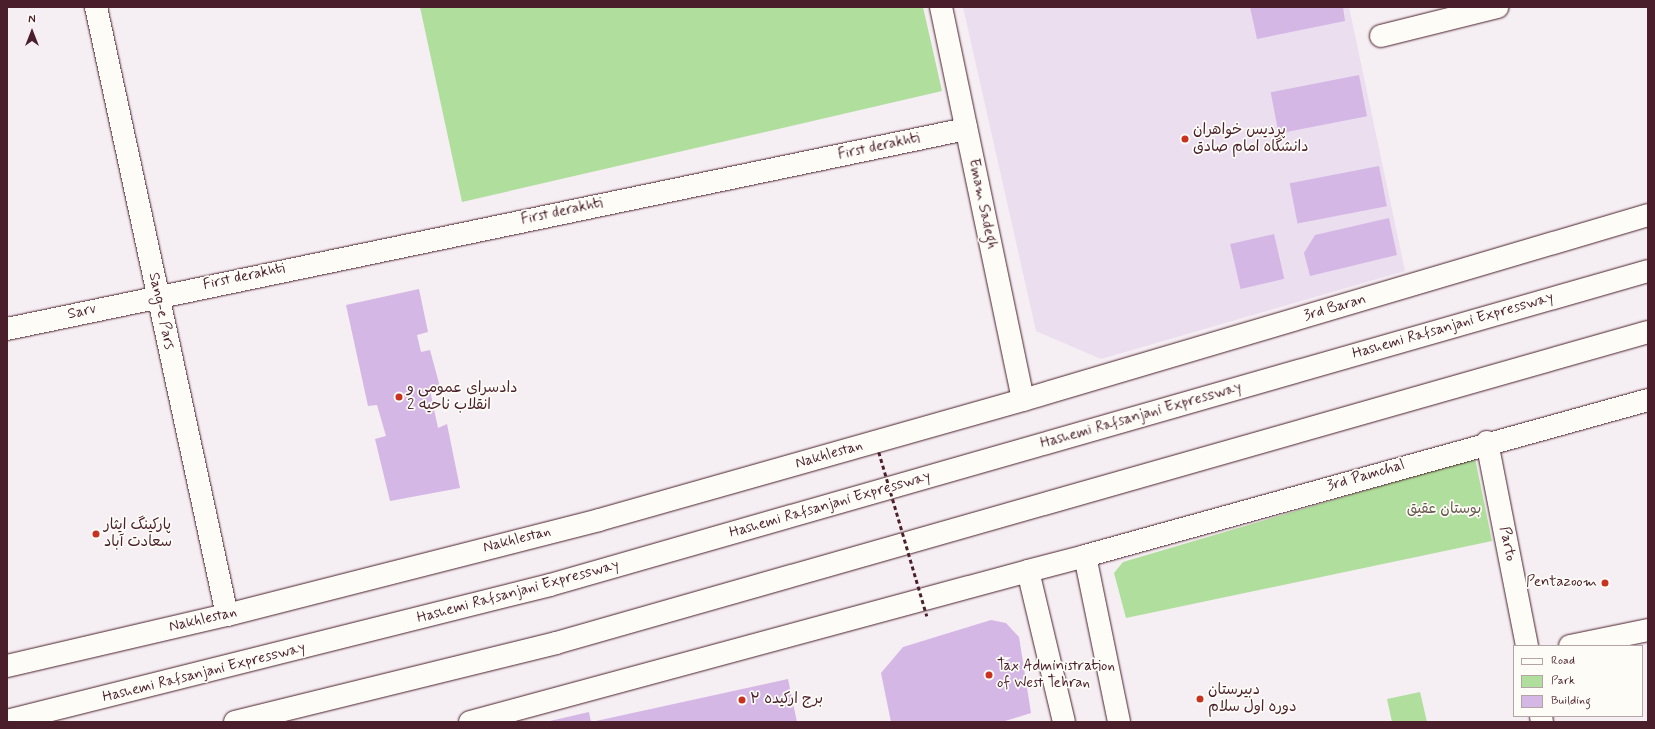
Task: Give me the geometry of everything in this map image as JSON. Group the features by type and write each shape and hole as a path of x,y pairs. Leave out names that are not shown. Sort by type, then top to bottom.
{"main road":[{"name":"Sang-e Pars","path":"96,7 227,615"},
{"name":"Emam Sadegh","path":"941,7 1023,400"},
{"path":"1381,36 1497,7"},
{"name":"First derakhti","path":"157,295 966,128"},
{"name":"3rd Baran","path":"1023,400 1648,216"},
{"name":"Hashemi Rafsanjani Expressway","path":"7,721 550,585 1648,271"},
{"name":"Sarv","path":"7,329 157,295"},
{"path":"235,722 556,643 1648,332"},
{"name":"Nakhlestan","path":"7,666 227,615 599,520 1023,400"},
{"name":"3rd Pamchal","path":"470,722 525,709 1085,556 1487,442 1648,400"},
{"name":"Parto","path":"1487,442 1527,645"},
{"path":"1085,556 1119,722"},
{"path":"1028,571 1064,722"},
{"path":"1575,645 1648,630"}],"path":[{"path":"878,452 927,616"}],"shaded area":[{"name":"پردیس خواهران دانشگاه امام صادق","path":"963,7 1349,7 1405,271 1101,359 1036,331"}],"green space":[{"path":"420,7 923,7 942,91 462,202"},
{"name":"بوستان عقیق","path":"1475,458 1492,541 1126,618 1114,573 1123,562"},
{"path":"1420,692 1427,722 1392,722 1387,699"}],"building":[{"path":"1250,7 1343,7 1345,21 1257,39"},
{"path":"1359,75 1367,116 1279,133 1271,92"},
{"path":"1379,166 1387,206 1297,224 1290,183"},
{"path":"1389,218 1397,255 1310,276 1304,253 1315,235"},
{"path":"1274,234 1284,279 1241,289 1230,244"},
{"name":"دادسرای عمومی و انقلاب ناحیه 2","path":"419,289 428,332 417,335 421,352 430,350 440,387 430,390 438,428 447,424 460,488 390,501 375,439 386,436 377,405 368,406 346,305"},
{"path":"991,620 1006,623 1019,637 1031,713 1002,722 891,722 881,673 903,647"},
{"name":"برج ارکیده ۲","path":"788,679 797,722 596,721"},
{"path":"589,712 591,722 550,722 550,721"}],"place":[{"name":"پردیس خواهران دانشگاه امام صادق","path":"1185,139"},
{"name":"دادسرای عمومی و انقلاب ناحیه 2","path":"399,397"},
{"name":"پارکینگ ایثار سعادت آباد","path":"96,534"},
{"name":"Pentazoom","path":"1605,583"},
{"name":"Tax Administration of West Tehran","path":"989,675"},
{"name":"دبیرستان دوره اول سلام","path":"1200,699"},
{"name":"برج ارکیده ۲","path":"742,700"}]}
